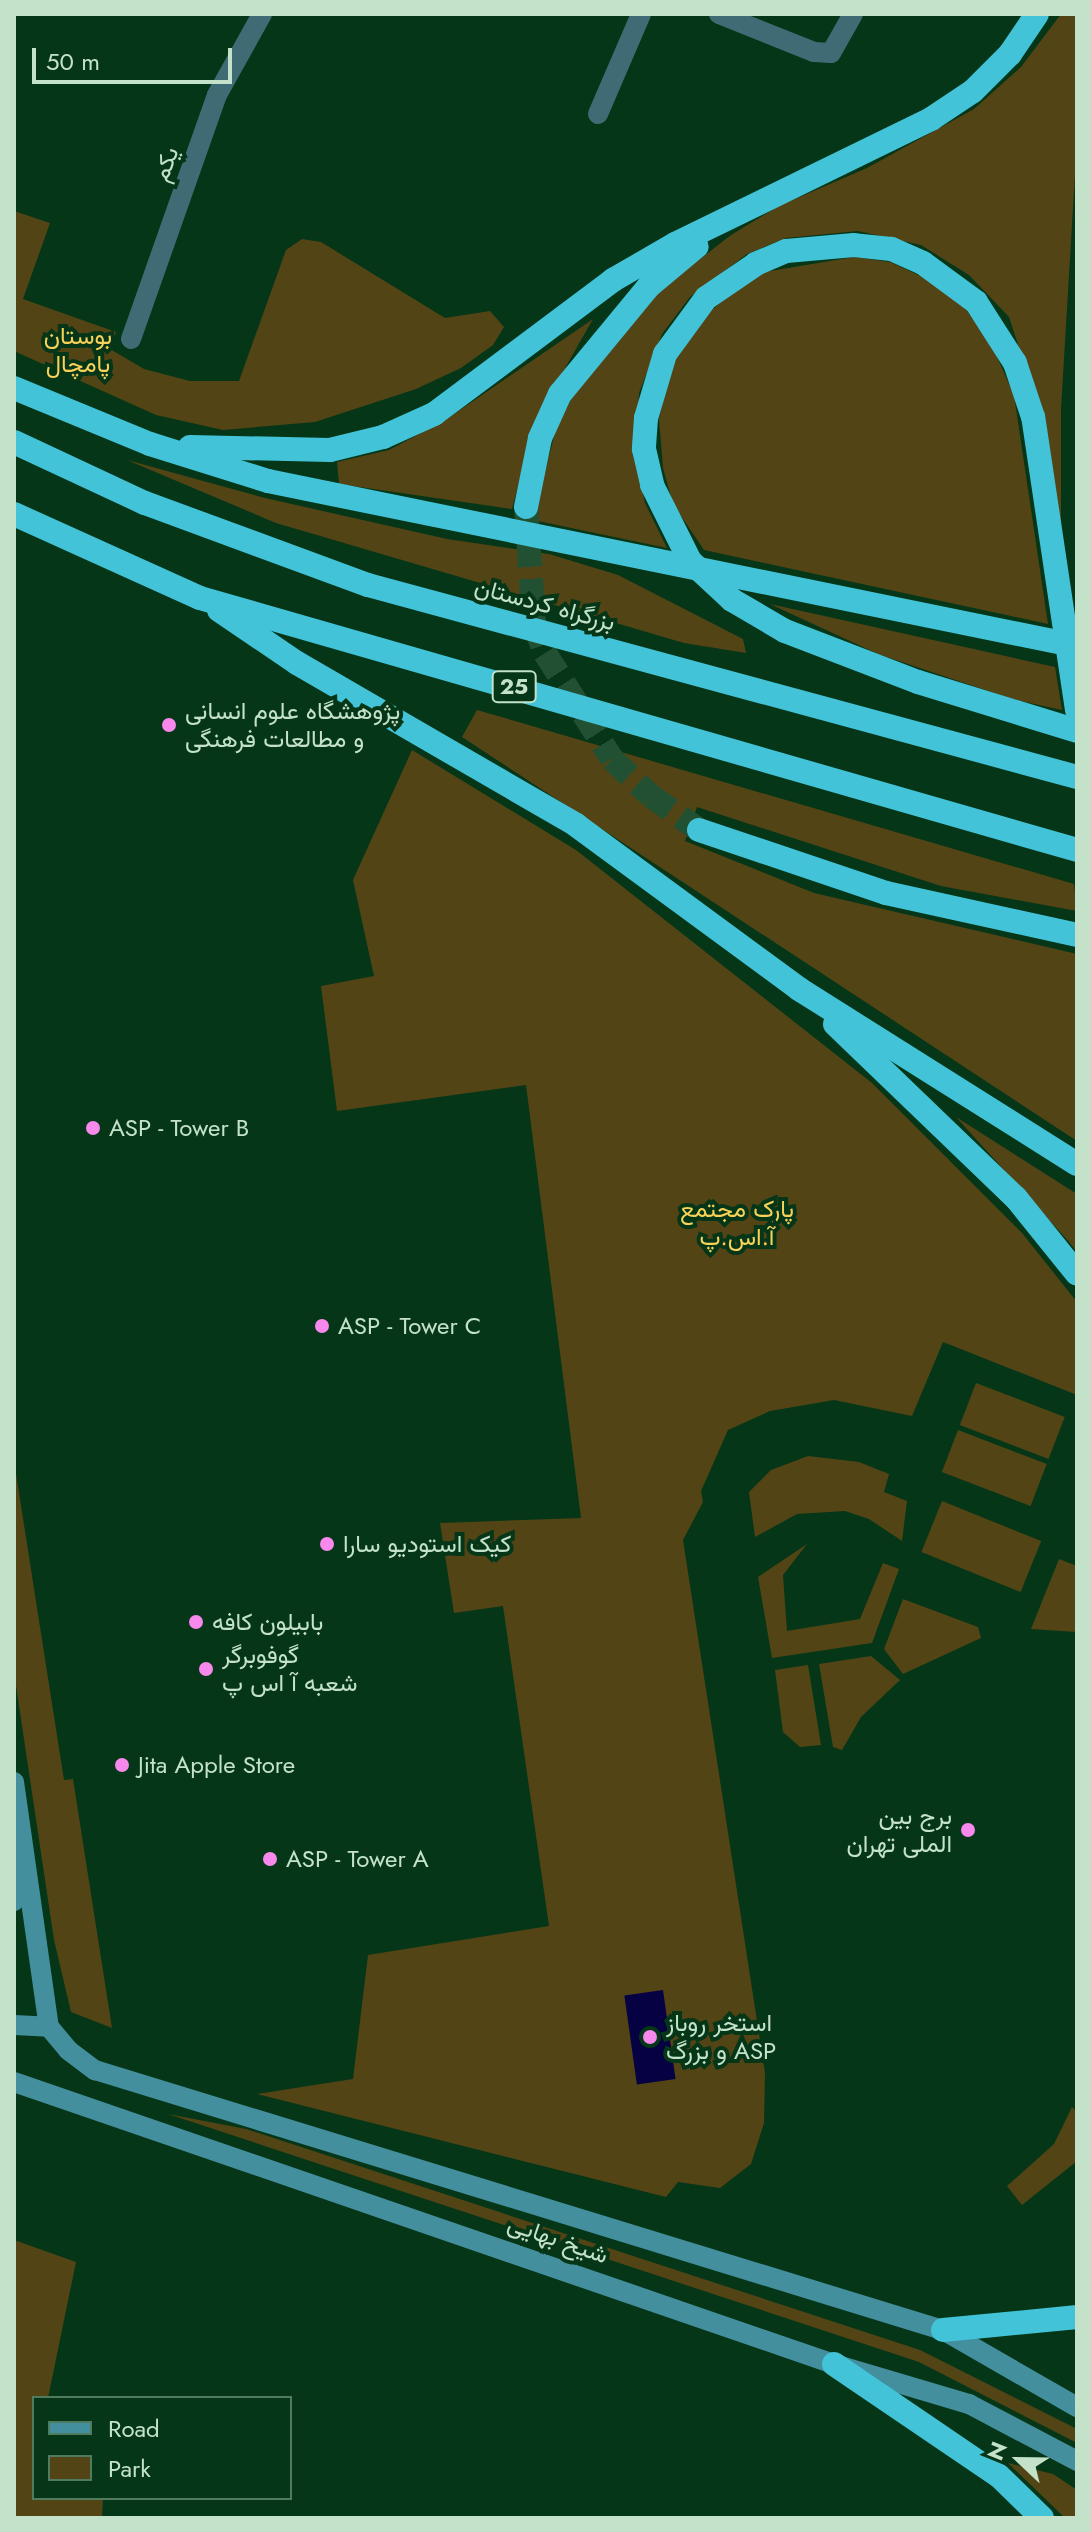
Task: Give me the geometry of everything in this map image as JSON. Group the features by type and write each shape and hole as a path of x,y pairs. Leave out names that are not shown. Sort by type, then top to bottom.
{"highway":[{"path":"150,444 268,452 330,450 383,437 462,396 613,280 761,201 931,119 973,91 1010,54 1037,14"},
{"path":"526,507 540,438 577,368 649,286 761,201"},
{"path":"1077,710 1033,417 1009,351 976,302 923,263 891,249 854,245 786,251 729,280 691,316 665,354 646,418 644,449 652,485 690,561 732,600 785,631 1011,712 1077,731"},
{"path":"14,388 150,444 268,481 1077,646"},
{"name":"بزرگراه کردستان","path":"14,442 145,503 368,585 1077,777"},
{"name":"25","path":"14,514 200,598 1077,850"},
{"path":"200,598 297,663 576,825 799,989 1077,1164"},
{"path":"699,830 842,880 1077,935"},
{"path":"799,989 1016,1198 1077,1274"},
{"path":"943,2330 1077,2317"},
{"path":"834,2364 999,2476 1042,2518"}],"main road":[{"path":"14,1782 49,2027 14,2025"},
{"path":"14,1901 24,1853"},
{"name":"شیخ بهایی","path":"49,2027 68,2050 95,2070 943,2330 1077,2407"},
{"path":"14,2069 40,2090"},
{"name":"شیخ بهایی","path":"14,2082 834,2364 969,2404 1077,2461"}],"street":[{"name":"یکم","path":"131,339 217,95 262,14"},
{"path":"598,114 641,14"},
{"path":"719,14 814,52 831,53 853,14"}],"green space":[{"path":"1061,14 1077,14 1077,141 1061,409 1061,558 1038,405 1009,317 969,275 921,245 858,231 786,238 747,254 690,297 662,334 639,393 636,460 645,503 667,548 533,520 556,428 577,388 650,298 731,235 779,206 867,168 974,109 1021,67"},
{"name":"بوستان پامچال","path":"14,211 50,223 23,299 116,332 110,349 144,369 190,381 239,381 286,250 302,239 321,242 445,318 490,311 504,327 493,345 461,368 416,389 315,422 223,430 156,415 14,351"},
{"path":"854,257 890,262 925,278 961,302 994,350 1014,395 1048,624 704,550 673,504 663,468 659,419 670,370 694,327 729,294 764,272"},
{"path":"593,319 536,419 512,509 339,484 337,462 389,450 444,421"},
{"path":"127,460 265,498 447,539 549,554 618,575 743,639 746,653 684,643 276,523"},
{"path":"770,604 1055,667 1062,710 1012,699 878,654"},
{"path":"477,710 1074,884 1077,911 941,886 697,807 685,841 814,893 1077,954 1077,1141 462,737"},
{"name":"پارک مجتمع آ.اس.پ","path":"412,750 576,850 872,1083 1022,1233 1077,1302 1077,1395 943,1342 912,1416 834,1400 770,1411 728,1430 701,1491 703,1502 683,1540 765,2073 764,2123 751,2164 720,2188 678,2182 666,2197 257,2094 353,2079 368,1955 549,1926 503,1606 454,1613 440,1523 581,1518 526,1085 337,1111 321,986 374,976 353,880"},
{"path":"956,1117 1077,1194 1077,1252 1069,1242"},
{"path":"976,1383 1065,1417 1049,1459 960,1425"},
{"path":"958,1430 1047,1464 1031,1506 942,1472"},
{"path":"808,1456 859,1462 889,1474 884,1492 907,1501 902,1541 869,1519 845,1511 797,1514 755,1537 749,1492 771,1470"},
{"path":"14,1461 64,1780 73,1779 112,2028 71,2012 54,1940 14,1672"},
{"path":"942,1501 1041,1541 1021,1592 921,1552"},
{"path":"807,1544 783,1575 787,1631 860,1619 883,1563 899,1569 872,1643 772,1658 758,1577"},
{"path":"1059,1559 1077,1566 1077,1632 1031,1629"},
{"path":"903,1599 978,1627 981,1638 903,1674 884,1649"},
{"path":"871,1656 900,1680 861,1717 842,1750 833,1747 819,1664"},
{"path":"808,1665 821,1745 800,1747 783,1732 775,1670"},
{"path":"1072,2107 1077,2112 1077,2161 1022,2205 1007,2186 1054,2144"},
{"path":"168,2114 246,2129 920,2350 1077,2429 1077,2443 919,2362"},
{"path":"14,2240 76,2262 48,2396 32,2396 32,2500 103,2500 102,2518 14,2518"},
{"path":"1008,2463 1053,2474 1077,2490 1077,2518 1065,2518"}],"shaded area":[{"name":"استخر روباز و بزرگ ASP","path":"663,1990 676,2079 637,2085 624,1995"}],"tunnel":[{"path":"526,507 534,623 545,653 612,759 651,796 699,830"}],"place":[{"name":"پژوهشگاه علوم انسانی و مطالعات فرهنگی","path":"169,725"},
{"name":"ASP - Tower B","path":"93,1128"},
{"name":"ASP - Tower C","path":"322,1326"},
{"name":"کیک استودیو سارا","path":"327,1544"},
{"name":"بابیلون کافه","path":"196,1622"},
{"name":"گوفوبرگر شعبه آ اس پ","path":"206,1669"},
{"name":"Jita Apple Store","path":"122,1765"},
{"name":"برج بین الملی تهران","path":"968,1830"},
{"name":"ASP - Tower A","path":"270,1859"},
{"name":"استخر روباز و بزرگ ASP","path":"650,2037"}]}
